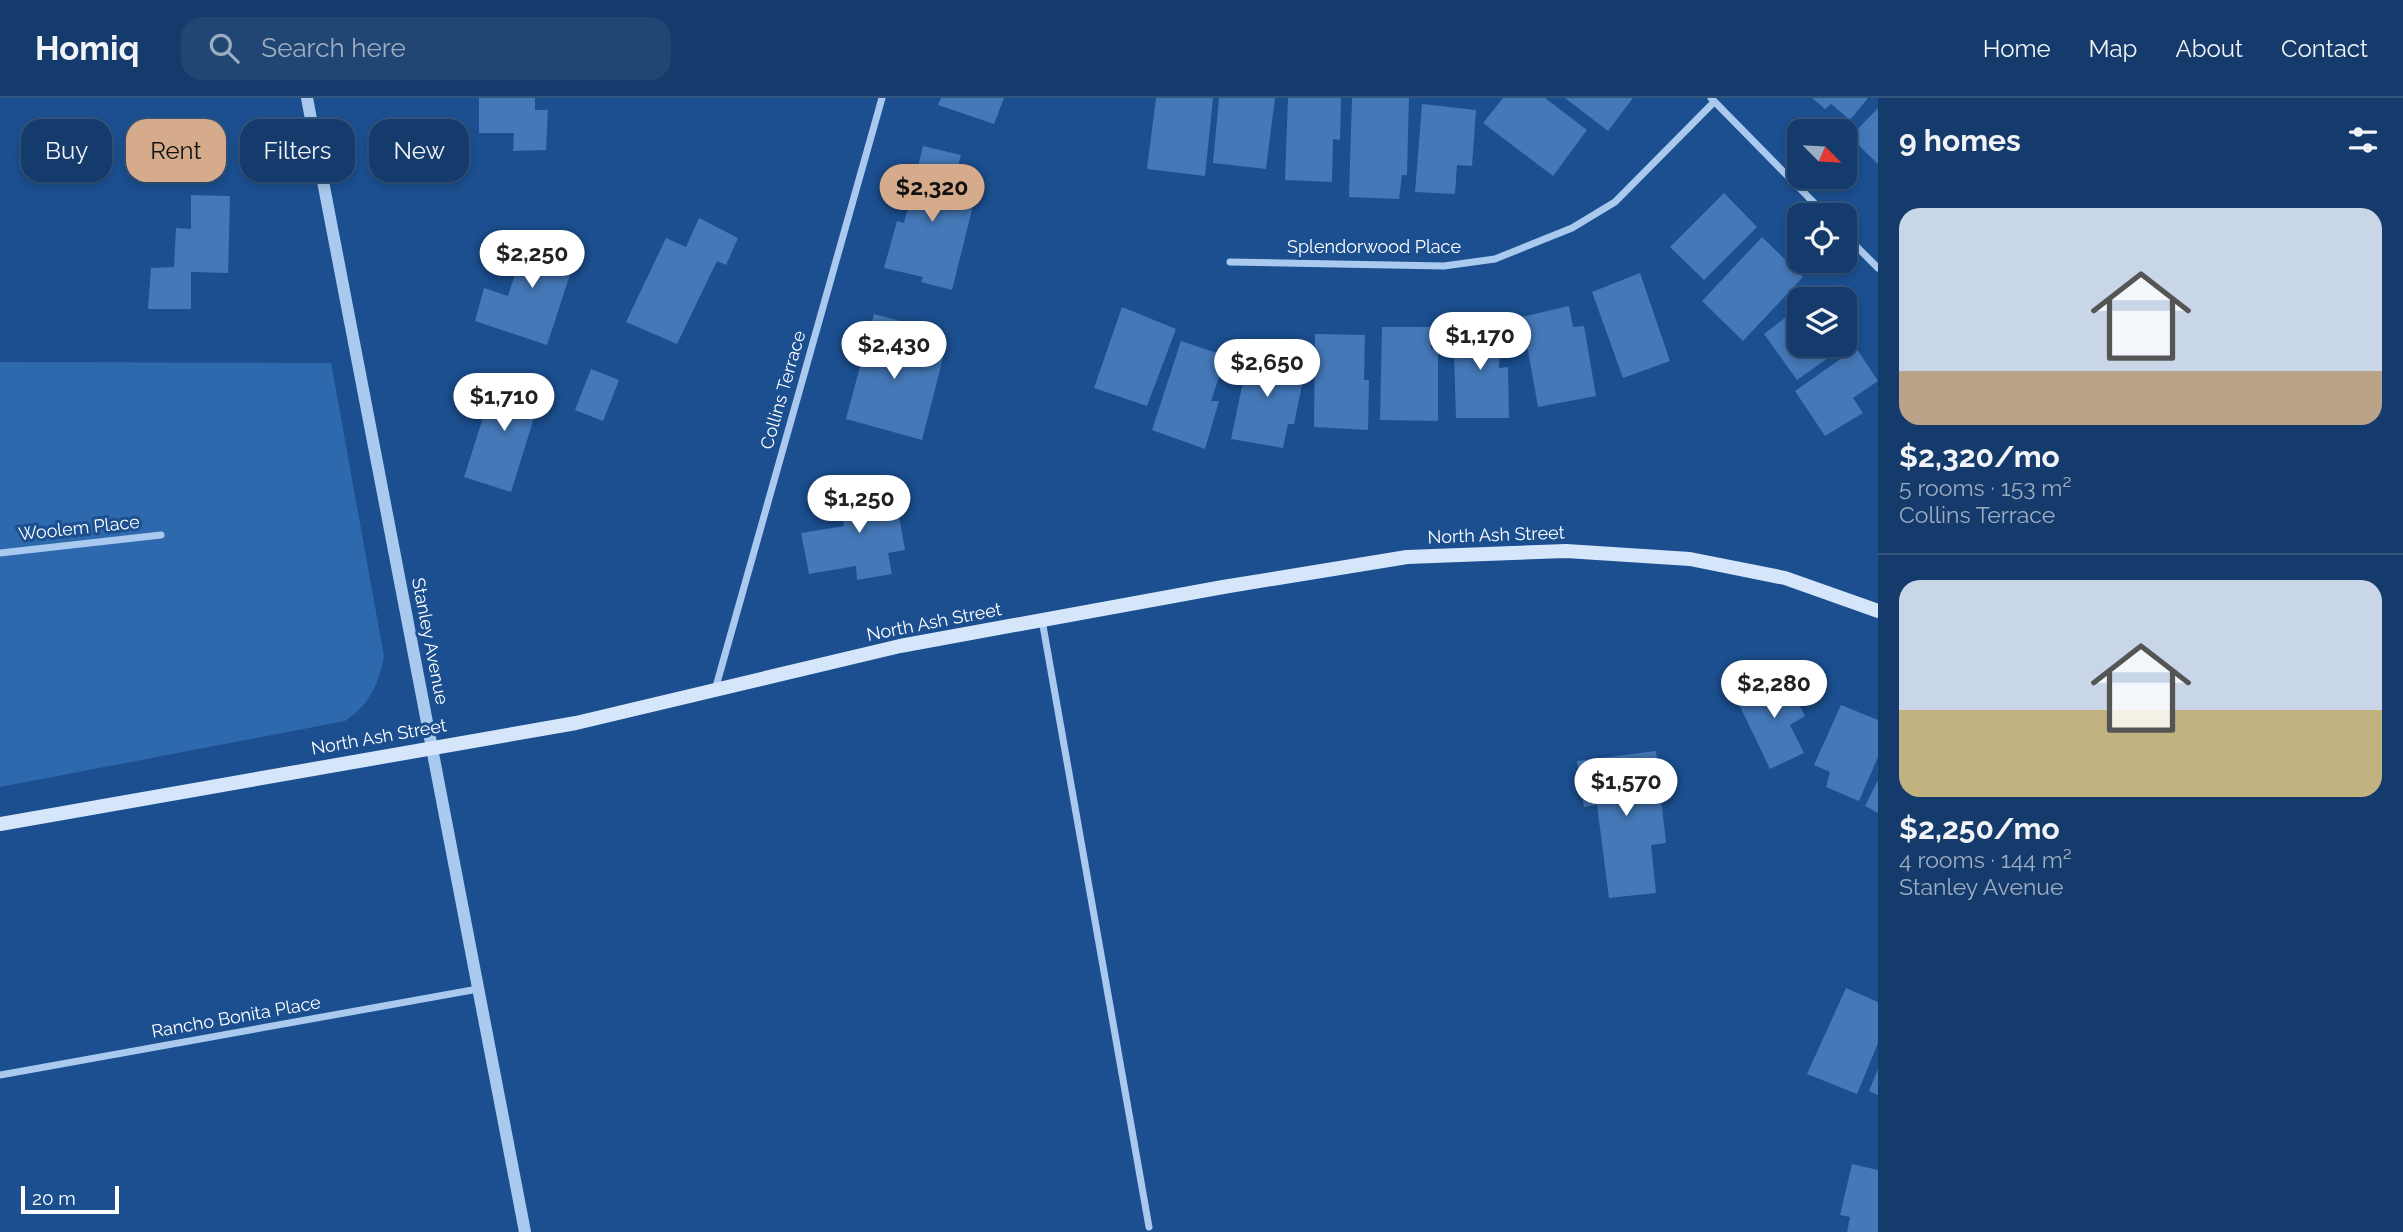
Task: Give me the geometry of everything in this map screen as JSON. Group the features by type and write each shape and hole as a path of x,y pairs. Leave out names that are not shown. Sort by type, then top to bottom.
{"main road":[{"name":"North Ash Street","path":"0,824 576,723 900,646 1407,557 1566,551 1690,559 1785,578 1878,611"}],"street":[{"name":"Stanley Avenue","path":"307,98 525,1232"},
{"name":"Collins Terrace","path":"715,690 882,98"},
{"path":"1712,100 1814,203"},
{"name":"Splendorwood Place","path":"1230,262 1444,266 1495,259 1572,228 1615,202 1712,100"},
{"path":"1857,247 1878,268"},
{"name":"Woolem Place","path":"0,553 161,535"},
{"path":"1042,619 1149,1227"},
{"name":"Rancho Bonita Place","path":"0,1075 478,989"}],"shaded area":[{"path":"0,362 331,363 384,656 376,684 361,708 345,721 0,787"}],"building":[{"path":"479,98 535,98 535,110 548,110 546,150 513,151 514,133 479,133"},
{"path":"941,98 1004,98 994,124 938,105"},
{"path":"1156,98 1213,98 1205,176 1147,169"},
{"path":"1219,98 1275,98 1266,169 1213,163"},
{"path":"1288,98 1341,98 1340,140 1333,139 1332,182 1285,180"},
{"path":"1352,98 1409,98 1407,175 1402,175 1399,199 1349,197"},
{"path":"1503,98 1545,98 1587,130 1553,176 1483,123"},
{"path":"1565,98 1633,98 1608,131"},
{"path":"1812,98 1868,98 1851,119 1831,104 1825,109"},
{"path":"1422,104 1476,110 1472,166 1457,165 1455,194 1415,192"},
{"path":"1878,108 1878,164 1857,144 1857,130"},
{"path":"923,146 961,155 949,201 973,206 952,290 921,282 923,277 884,268 897,221 904,223"},
{"path":"1724,193 1757,227 1704,280 1670,247"},
{"path":"191,195 230,196 228,273 191,272 191,309 148,309 151,268 174,267 176,228 191,229"},
{"path":"699,218 738,238 726,265 717,261 677,344 626,322 666,238 686,247"},
{"path":"529,230 579,247 547,345 475,321 484,288 508,296"},
{"path":"1762,237 1787,261 1787,273 1799,273 1803,277 1794,287 1787,287 1787,294 1743,341 1702,301"},
{"path":"1640,273 1670,361 1623,378 1592,292"},
{"path":"1569,306 1573,327 1584,326 1596,396 1538,407 1522,317"},
{"path":"1122,307 1176,329 1147,406 1094,388"},
{"path":"874,314 915,325 910,349 943,358 922,440 846,419"},
{"path":"1787,316 1787,357 1829,357 1797,380 1764,334"},
{"path":"1453,323 1501,324 1499,368 1508,367 1509,418 1456,418"},
{"path":"1382,327 1430,327 1431,349 1438,349 1438,421 1380,420"},
{"path":"1315,334 1365,335 1364,380 1369,380 1368,430 1314,427"},
{"path":"1181,341 1226,356 1211,401 1219,401 1205,449 1152,430"},
{"path":"1250,348 1297,356 1290,377 1303,380 1294,424 1288,424 1283,448 1231,439"},
{"path":"1857,350 1878,381 1853,398 1863,413 1825,436 1795,391 1843,357 1857,357"},
{"path":"591,369 619,380 603,421 575,410"},
{"path":"497,374 543,389 511,492 464,477"},
{"path":"893,483 905,550 888,553 892,574 857,580 856,566 809,574 801,533 844,526 837,493"},
{"path":"1784,674 1805,716 1790,725 1804,753 1770,769 1736,698"},
{"path":"1841,705 1878,720 1878,757 1859,801 1826,787 1830,772 1814,765"},
{"path":"1656,751 1666,843 1651,845 1656,893 1609,898 1597,805 1584,807 1577,761"},
{"path":"1878,780 1878,813 1865,806"},
{"path":"1846,988 1878,1002 1878,1043 1857,1094 1807,1074"},
{"path":"1878,1069 1878,1095 1869,1091"},
{"path":"1852,1164 1878,1170 1878,1232 1847,1232 1850,1217 1840,1215"}]}
